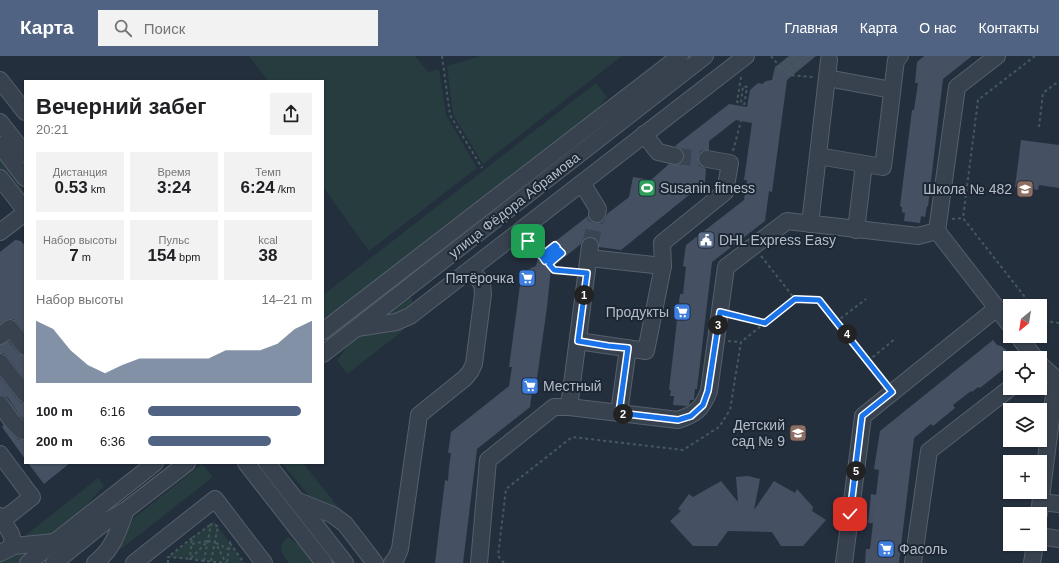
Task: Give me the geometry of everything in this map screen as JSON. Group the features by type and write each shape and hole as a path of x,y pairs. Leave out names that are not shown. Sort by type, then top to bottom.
{"street":[{"name":"улица Фёдора Абрамова","path":"324,330 680,56"},
{"name":"улица Фёдора Абрамова","path":"324,353 705,56"},
{"path":"356,328 396,322 404,320 410,316 746,56"},
{"path":"818,156 883,166 896,60 900,56"},
{"path":"997,56 957,87 937,231 1003,316"},
{"path":"810,224 829,60"},
{"path":"827,78 892,90"},
{"path":"0,80 24,111"},
{"path":"0,122 24,153"},
{"path":"644,134 658,152 675,156"},
{"path":"0,145 24,177"},
{"path":"578,341 646,351 663,266 662,243 725,192 730,163 707,159"},
{"path":"856,230 864,164"},
{"path":"0,178 24,210"},
{"path":"582,183 598,209 598,214"},
{"path":"0,232 24,212"},
{"path":"479,563 488,460 554,407 569,407 678,420 691,416 703,405 708,391 726,267 787,221 918,236 937,231"},
{"path":"569,407 589,259 663,266"},
{"path":"392,563 400,549 418,415 465,378 474,364 484,294 482,284 471,269"},
{"path":"844,563 862,416 997,308"},
{"path":"0,336 10,328 24,346"},
{"path":"1023,343 1030,351"},
{"path":"619,413 628,348"},
{"path":"0,362 24,393"},
{"path":"1040,507 1058,379 1047,370"},
{"path":"913,563 929,451 1003,393"},
{"path":"0,404 12,421 22,431 24,430"},
{"path":"0,454 32,497 2,518 11,534 7,549 54,542"},
{"path":"28,563 154,464"},
{"path":"54,563 105,522 126,510 186,464"},
{"path":"247,464 324,563"},
{"path":"268,464 345,563"},
{"path":"134,563 215,499 264,563"},
{"path":"295,500 333,515 345,524 375,563"},
{"path":"1045,507 1059,504"},
{"path":"95,563 111,547 126,510"},
{"path":"1047,537 1059,539"},
{"path":"1032,563 1034,551"}],"path":[{"path":"442,56 450,115 482,168"},
{"path":"771,56 780,67 794,56"},
{"path":"794,56 796,58 782,69 784,72 800,62 801,64 788,75 827,78"},
{"path":"1027,299 963,218 978,100 1035,56"},
{"path":"741,76 737,102 740,103 743,86 746,87 744,106"},
{"path":"1039,127 1043,93 1059,81"},
{"path":"730,163 741,121"},
{"path":"528,241 541,256 555,245 557,247 543,258 545,261 559,250 562,253 549,264 554,270 589,259"},
{"path":"753,247 795,299"},
{"path":"504,563 498,556 506,489 572,437 683,450 719,427 730,410 741,342 795,299 819,300 892,392"},
{"path":"836,322 866,299"},
{"path":"720,312 765,323"},
{"path":"1047,321 1059,323"},
{"path":"868,361 896,338"},
{"path":"211,524 218,526 222,531"},
{"path":"168,557 211,524"},
{"path":"204,561 211,524"},
{"path":"211,562 218,526"},
{"path":"226,537 244,563"},
{"path":"190,559 192,538"},
{"path":"190,559 208,541"},
{"path":"192,544 208,541 215,542 229,549"},
{"path":"215,542 226,563 230,542"},
{"path":"168,557 226,563"},
{"path":"168,557 168,563"}],"green space":[{"path":"249,56 415,56 428,72 439,69 446,115 477,168 369,251 324,188 324,80 267,80"},
{"path":"480,56 622,56 483,164 453,115 447,66"},
{"path":"596,83 607,97 591,117 380,281 324,317 324,294"},
{"path":"0,160 24,192 24,201 0,170"},
{"path":"410,296 412,299 412,305 402,313 388,314 389,312"},
{"path":"403,328 404,330 347,374 337,360 353,340 360,336"},
{"path":"202,464 213,477 121,549 119,547 126,529 135,517"},
{"path":"283,464 304,464 337,506 335,508 309,496"},
{"path":"98,478 104,486 81,511 50,535 21,539"},
{"path":"214,521 244,563 226,563 168,557"},
{"path":"288,537 308,552 317,563 289,563 281,550 282,544"},
{"path":"29,552 29,554 18,563 0,563 0,561 13,554"}],"building":[{"path":"789,56 816,56 787,80 772,192 769,191 765,221 712,262 697,389 695,389 694,400 690,400 689,405 686,406 673,405 674,396 670,396 671,390 669,390 680,294 683,294 686,267 683,266 686,245 744,200 747,180 744,180 752,123 736,120 709,141 709,150 704,150 700,153 698,162 706,169 705,182 621,250 599,247 599,242 596,239 587,237 581,244 551,268 537,378 534,378 530,407 477,449 463,563 435,563 445,480 448,481 451,453 448,453 451,432 509,386 512,367 509,367 522,270 527,270 536,266 539,254 588,216 590,221 595,223 604,221 607,214 629,197 633,177 651,180 669,164 677,165 682,163 684,153 681,149 675,146 729,104 747,107 750,90 758,83 762,84 766,81 772,80 775,67"},
{"path":"924,56 972,56 943,79 928,206 925,217 921,216 920,223 904,221 905,213 902,212 902,207 900,206 912,110 914,110 918,83 915,83 917,62"},
{"path":"1021,140 1059,145 1059,188 1039,185 1038,190 1015,187"},
{"path":"15,240 21,241 24,245 24,331 13,319 8,319 0,324 0,252"},
{"path":"993,340 997,345 1006,350 1003,351 1003,370 980,388 978,387 972,392 971,391 953,405 955,408 933,426 931,424 914,438 899,563 865,563 866,549 870,549 873,523 868,523 871,494 876,495 879,470 874,469 880,431"},
{"path":"8,341 18,353 24,356 24,378 7,356 4,353 0,353 0,345"},
{"path":"0,377 18,400 21,403 24,403 24,419 19,415 8,398 0,395"},
{"path":"4,425 16,438 19,440 24,440 24,458 2,427"},
{"path":"29,464 69,464 44,484"},
{"path":"748,476 760,479 754,510 774,481 795,493 797,489 813,507 812,511 826,520 803,546 781,546 772,532 728,531 717,546 693,546 670,521 681,511 678,509 689,494 693,497 721,481 738,502 736,477"}],"tunnel":[{"path":"675,156 707,159"},
{"path":"590,246 597,214"}],"place":[{"name":"Susanin fitness","path":"647,188"},
{"name":"Школа № 482","path":"1025,189"},
{"name":"DHL Express Easy","path":"706,240"},
{"name":"Пятёрочка","path":"527,278"},
{"name":"Продукты","path":"682,312"},
{"name":"Местный","path":"530,386"},
{"name":"Детский сад № 9","path":"798,433"},
{"name":"Фасоль","path":"886,549"}],"route":[{"path":"528,241 541,256 555,245 557,247 543,258 545,261 559,250 562,253 549,264 554,270 587,273 578,341 628,348 619,413 678,420 691,416 703,405 708,391 720,312 765,323 795,299 819,300 892,392 862,416 850,514"}]}
